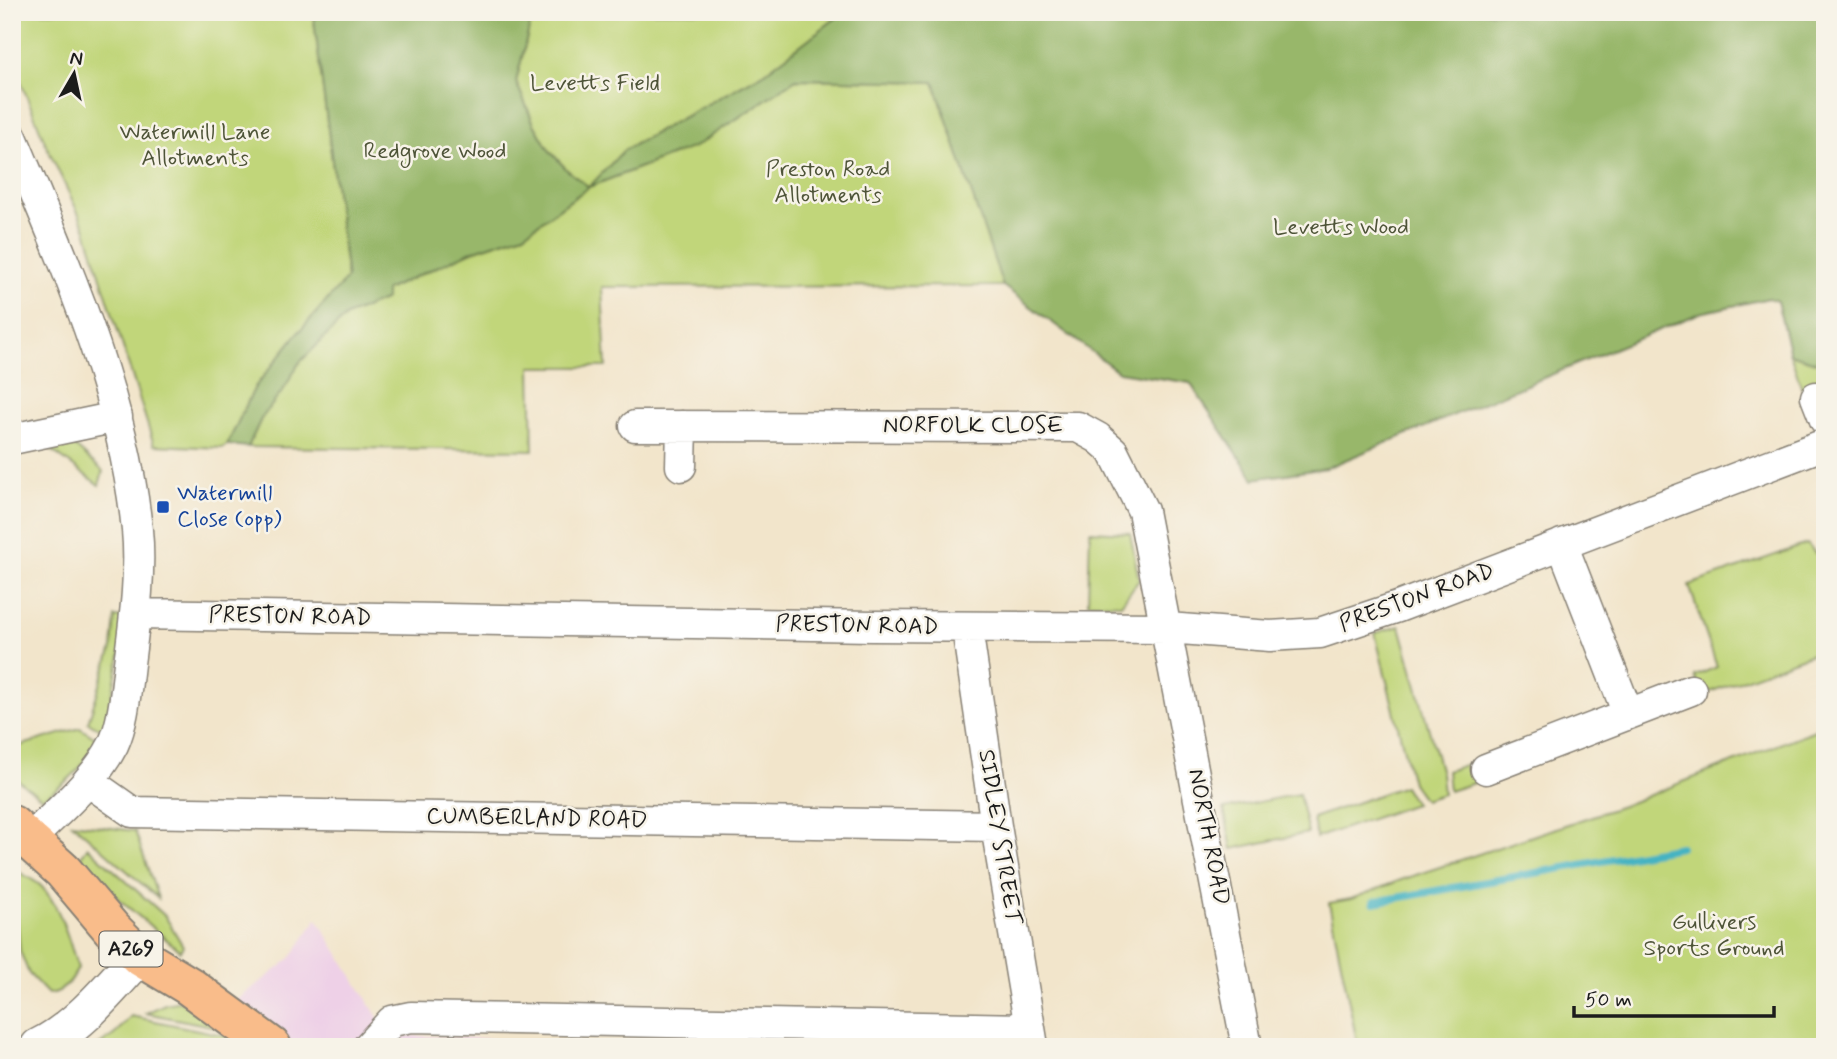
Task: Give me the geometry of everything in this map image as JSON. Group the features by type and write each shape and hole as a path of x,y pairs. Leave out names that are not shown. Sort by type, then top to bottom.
{"main road":[{"name":"A269","path":"21,832 63,871 111,929 139,956 189,986 272,1047"}],"street":[{"path":"12,137 89,324 117,417 137,531 135,614 122,710 113,744 88,781 21,832"},
{"path":"12,439 117,417"},
{"name":"NORFOLK CLOSE","path":"635,426 1078,427 1098,438 1113,451 1143,511 1168,628"},
{"path":"681,426 681,466"},
{"name":"PRESTON ROAD","path":"135,614 967,628 1168,628 1270,636 1321,633 1398,607 1825,444"},
{"path":"1562,544 1628,714"},
{"name":"SIDLEY STREET","path":"967,628 1031,1038"},
{"name":"NORTH ROAD","path":"1168,628 1247,1047"},
{"path":"1486,769 1522,766 1628,714 1691,690"},
{"name":"CUMBERLAND ROAD","path":"88,781 132,812 996,826"},
{"path":"39,1047 59,1035 105,993 139,956"},
{"path":"368,1047 392,1021 411,1017 1031,1038"}],"shaded area":[{"path":"317,919 379,1019 397,1035 496,1039 496,1047 292,1047 237,1000 290,959"}],"green space":[{"name":"Watermill Lane Allotments","path":"12,12 313,12 347,279 299,332 255,387 227,445 222,448 154,445 85,227 47,147 12,60"},
{"name":"Redgrove Wood","path":"313,12 533,12 516,82 534,124 549,150 567,170 589,187 524,234 472,251 386,290 386,299 346,316 299,363 284,389 261,419 248,447 227,445 255,387 347,278"},
{"name":"Preston Road Allotments","path":"533,12 844,12 764,73 624,150 591,186 696,146 796,79 934,82 1003,286 602,287 606,367 531,367 533,450 248,447 261,419 284,389 299,363 346,316 386,299 386,290 472,251 524,234 589,187 567,170 549,150 534,124 516,82"},
{"name":"Levetts Wood","path":"844,12 1825,12 1825,365 1790,354 1777,301 1769,298 1700,313 1326,468 1254,479 1190,383 1119,372 1003,286 934,82 796,79 696,146 589,187 624,150 764,73"},
{"path":"1790,354 1825,365 1825,391 1805,397"},
{"path":"52,442 73,445 103,471 99,485 43,444"},
{"path":"1090,531 1130,533 1139,580 1121,604 1088,603"},
{"path":"1807,544 1825,564 1825,649 1702,695 1695,676 1717,667 1689,585"},
{"path":"115,617 123,618 121,652 104,731 88,722 112,648"},
{"path":"1400,626 1441,773 1443,794 1424,800 1412,783 1375,633"},
{"name":"Gullivers Sports Ground","path":"1825,726 1825,1047 1358,1047 1329,903 1351,899 1622,806"},
{"path":"80,728 100,741 81,766 60,786 42,798 12,776 12,748"},
{"path":"1476,761 1483,780 1449,791 1447,771"},
{"path":"1404,786 1415,804 1316,838 1313,818"},
{"path":"1299,794 1308,833 1232,849 1224,809"},
{"path":"72,823 135,831 158,898"},
{"path":"88,847 165,916 183,946 180,951 76,863"},
{"path":"12,868 38,883 48,894 68,936 78,968 66,986 53,993 48,994 29,974 20,951"},
{"path":"181,1001 226,1029 146,1013 165,1004"},
{"path":"131,1016 237,1038 247,1047 97,1047 115,1034"}],"waterway":[{"path":"1374,902 1680,847"}],"place":[{"name":"Watermill Close (opp)","path":"163,507"}],"park label":[{"name":"Levetts Field","path":"595,84"}]}
